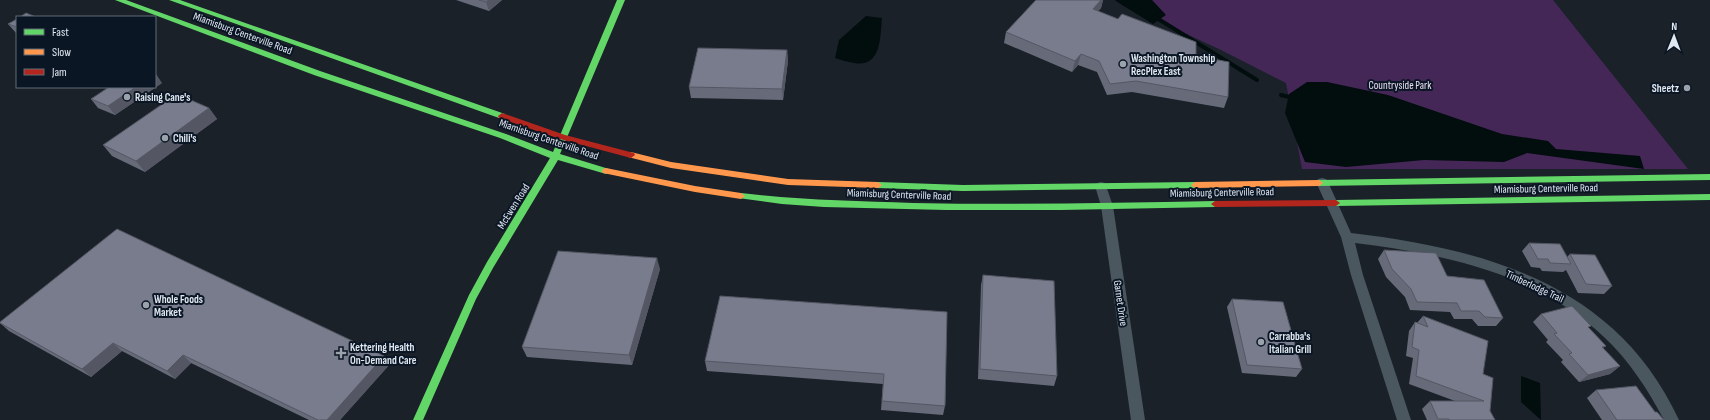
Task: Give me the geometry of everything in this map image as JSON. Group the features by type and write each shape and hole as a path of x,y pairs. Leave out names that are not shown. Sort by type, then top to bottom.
{"main road":[{"name":"Miamisburg Centerville Road","path":"119,0 317,73 503,136 555,156 614,173 695,190 761,199 841,205 972,208 1710,197"},
{"name":"Miamisburg Centerville Road","path":"173,0 563,137 671,165 788,182 963,188 1710,177"},
{"name":"McEwen Road","path":"418,420 472,298 490,265 545,178 621,0"},
{"path":"1592,178 1607,199"}],"street":[{"path":"1322,182 1347,237 1356,275 1404,420"},
{"name":"Garnet Drive","path":"1101,186 1107,206 1138,420"},
{"name":"Timberlodge Trail","path":"1347,237 1407,245 1456,255 1492,267 1555,294 1597,323 1627,353 1646,376 1672,420"}],"green space":[{"name":"Countryside Park","path":"1113,0 1553,0 1688,169 1302,169 1286,83 1221,50"}],"shaded area":[{"path":"1114,0 1152,0 1166,15 1153,24"},
{"path":"866,16 882,18 880,41 875,56 870,61 863,63 852,63 835,58 839,40"},
{"path":"1307,82 1327,82 1388,95 1502,134 1548,141 1556,149 1640,156 1644,169 1527,153 1504,162 1424,160 1346,167 1305,162 1285,113 1289,94"},
{"path":"1521,376 1540,383 1541,420 1521,402"}],"building":[{"path":"1036,0 1101,0 1093,9 1118,19 1122,14 1196,42 1196,56 1229,62 1228,97 1136,81 1110,84 1099,61 1081,54 1075,61 1006,32"},
{"path":"26,13 34,16 22,16"},
{"path":"16,20 16,27 8,24"},
{"path":"698,48 787,50 782,89 689,87"},
{"path":"108,88 135,88 108,106 91,99"},
{"path":"177,94 209,108 136,161 103,145"},
{"path":"117,229 384,356 327,420 318,420 183,355 167,371 113,343 82,369 0,323"},
{"path":"1529,243 1560,244 1571,264 1550,263 1548,259 1538,259"},
{"path":"1384,250 1436,253 1447,276 1484,280 1503,318 1485,317 1479,311 1461,311 1457,303 1417,302 1411,289 1392,269"},
{"path":"558,251 657,258 629,355 522,347"},
{"path":"1570,254 1595,255 1612,286 1586,284"},
{"path":"983,275 1054,281 1057,376 980,369"},
{"path":"720,296 947,312 945,406 882,401 884,374 705,361"},
{"name":"Carrabba's Italian Grill","path":"1232,299 1283,302 1302,369 1247,365"},
{"path":"1572,306 1591,326 1588,327 1606,346 1602,347 1620,366 1588,375 1569,354 1572,353 1554,334 1557,333 1541,314"},
{"path":"1423,316 1488,341 1483,374 1493,378 1490,411 1495,420 1438,419 1430,401 1484,401 1416,376 1419,350 1412,347 1415,322 1428,327"},
{"path":"1636,386 1655,412 1657,412 1664,420 1617,420 1596,390"}],"waterway":[{"path":"1155,17 1257,80"},
{"path":"1281,95 1293,98"}],"traffic: fast":[{"path":"119,0 317,73 503,136 555,156 606,171"},
{"path":"173,0 502,116"},
{"path":"418,420 472,298 490,265 552,164 621,0"},
{"path":"1319,183 1710,177"},
{"path":"878,185 963,188 1195,185"},
{"path":"741,196 824,204 946,207 1061,207 1215,204"},
{"path":"1336,203 1710,197"}],"traffic: slow":[{"path":"631,155 671,165 788,182 878,185"},
{"path":"606,171 695,189 741,196"},
{"path":"1195,185 1319,183"}],"traffic: jam":[{"path":"502,116 563,137 631,155"},
{"path":"1215,204 1336,203"}],"place":[{"name":"Washington Township RecPlex East","path":"1123,64"},
{"name":"Sheetz","path":"1687,88"},
{"name":"Raising Cane's","path":"127,97"},
{"name":"Chili's","path":"165,138"},
{"name":"Whole Foods Market","path":"146,305"},
{"name":"Carrabba's Italian Grill","path":"1261,342"},
{"name":"Kettering Health On-Demand Care","path":"341,353"}]}
